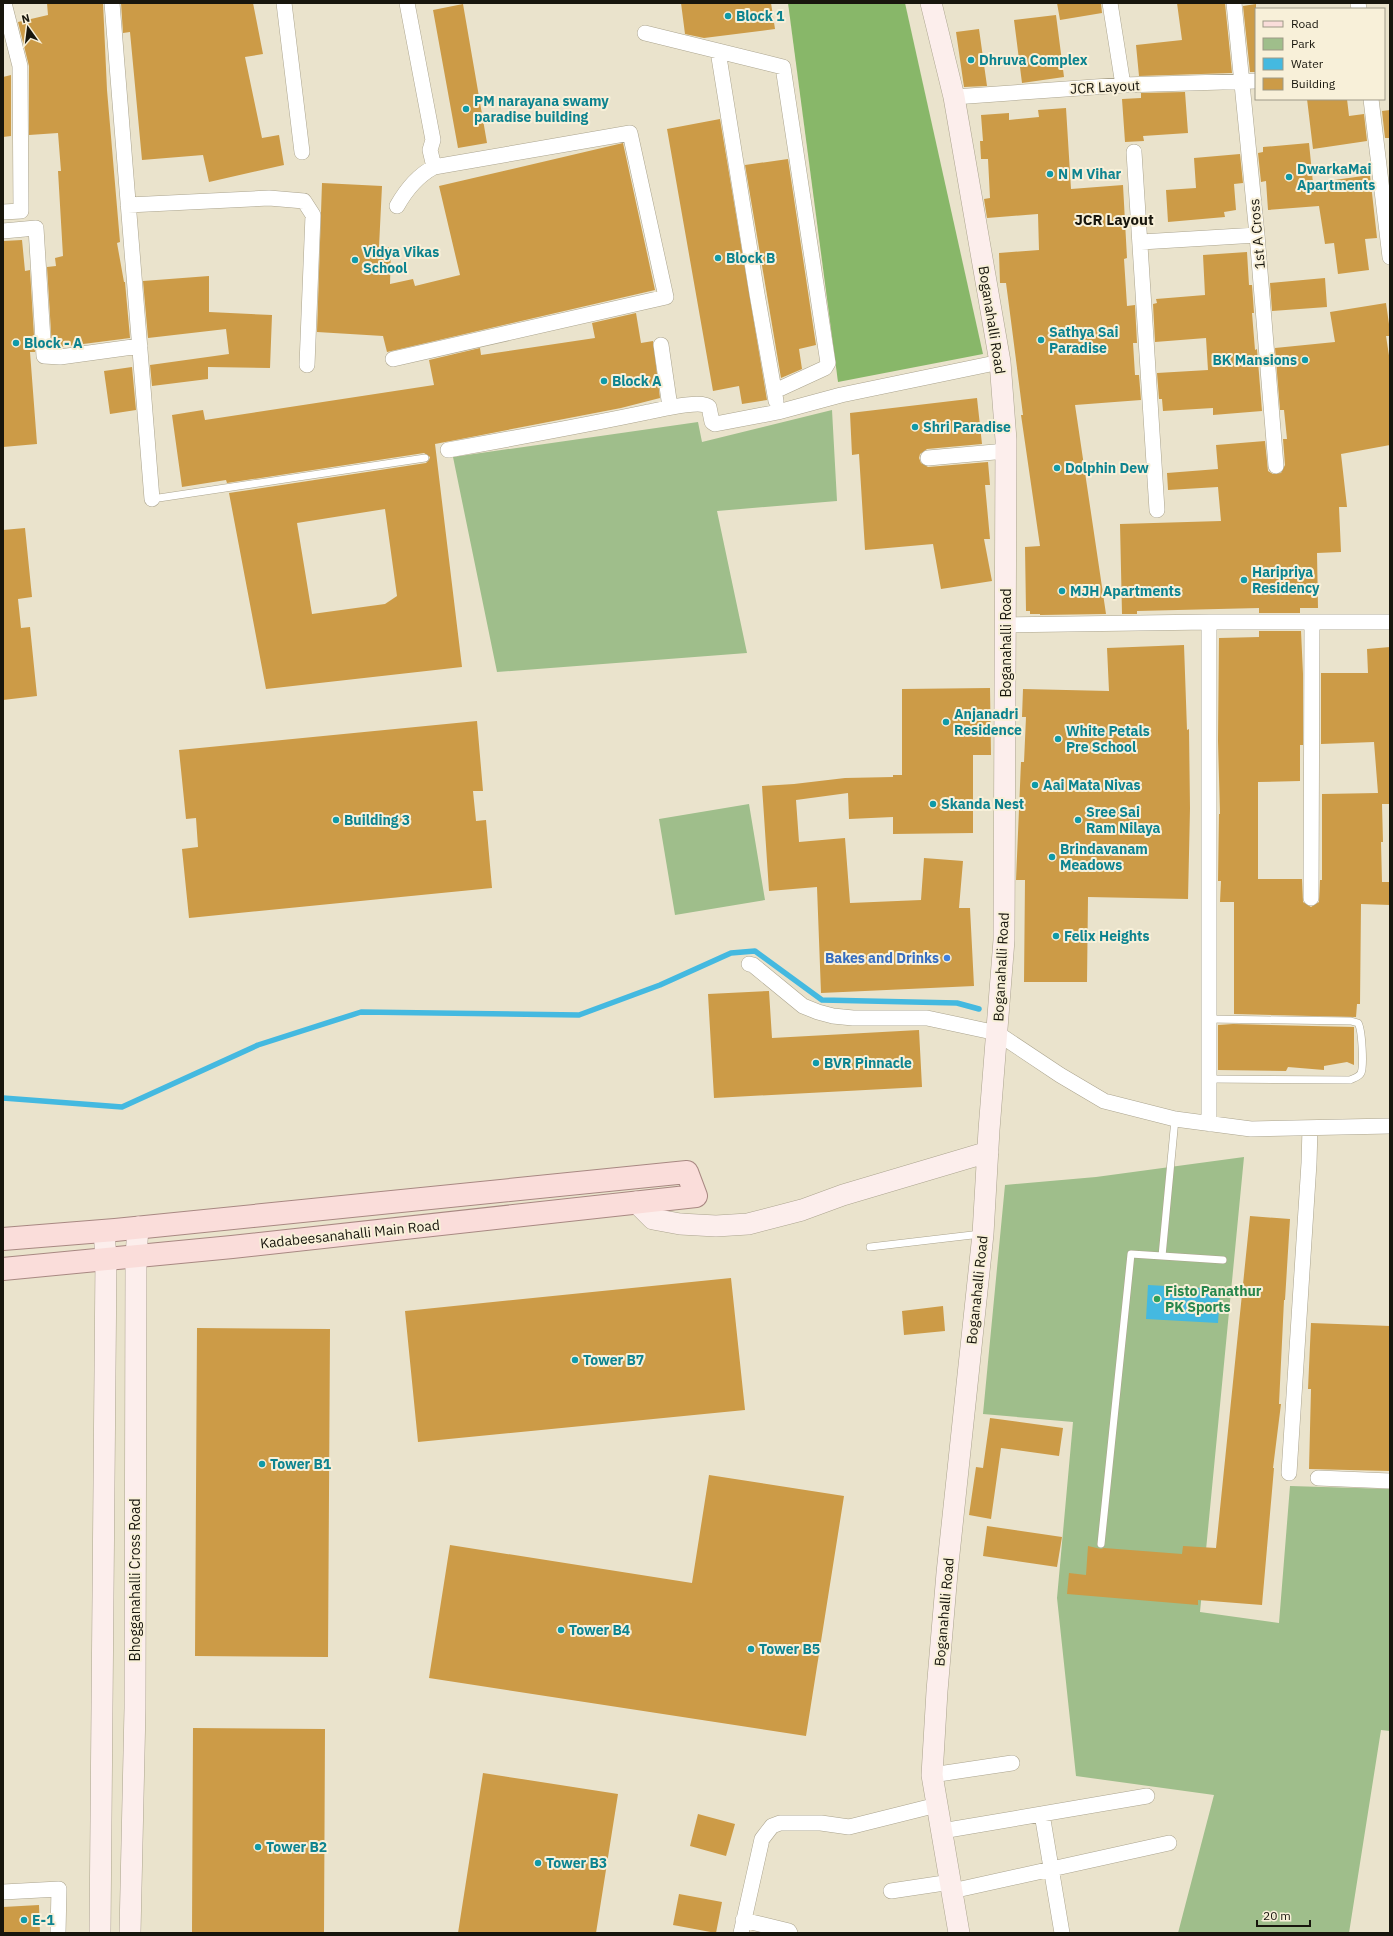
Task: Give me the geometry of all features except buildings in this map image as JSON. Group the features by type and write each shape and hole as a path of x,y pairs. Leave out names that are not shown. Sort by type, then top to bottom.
{"main road":[{"name":"Kadabeesanahalli Main Road","path":"3,1239 138,1228 687,1172 696,1196 136,1257 3,1269"}],"street":[{"path":"3,212 20,211 20,66 4,3"},
{"path":"112,3 152,499"},
{"path":"284,3 302,152"},
{"path":"408,3 433,140 430,150 439,166"},
{"name":"Boganahalli Road","path":"931,3 954,97 1000,362 1006,451 1004,940 983,1234 947,1573 936,1692 932,1775 959,1933"},
{"path":"1110,3 1123,85"},
{"name":"1st A Cross","path":"1234,3 1249,82 1257,235 1276,466"},
{"path":"645,33 783,67 828,363 825,368 775,391"},
{"path":"718,51 757,294 778,412"},
{"name":"JCR Layout","path":"954,97 1123,85 1249,82"},
{"path":"1371,100 1390,257"},
{"path":"394,359 666,296 630,133 439,166 424,172 413,183 397,206"},
{"path":"1134,152 1141,242 1157,510"},
{"path":"128,205 269,198 304,201 313,215 307,365"},
{"path":"3,231 36,228 40,357 60,357 140,346"},
{"path":"1141,242 1257,235"},
{"path":"661,345 670,407"},
{"path":"448,450 581,426 670,407 707,404 712,422 715,424 778,412 841,395 1000,362"},
{"path":"928,458 1006,451"},
{"path":"1209,622 1209,1118"},
{"path":"1006,626 1209,622 1390,622"},
{"path":"1311,898 1312,622"},
{"path":"749,964 753,965 803,1006 825,1014 853,1018 927,1018 997,1033 1060,1075 1104,1101 1175,1119 1209,1118 1251,1129 1390,1126"},
{"path":"1289,1473 1310,1128"},
{"path":"636,1202 653,1219 680,1224 716,1226 748,1224 802,1210 843,1195 988,1152"},
{"name":"Bhogganahalli Cross Road","path":"130,1933 135,1708 136,1257 138,1228"},
{"path":"100,1933 106,1259 104,1231"},
{"path":"1318,1478 1390,1481"},
{"path":"102,1705 135,1708"},
{"path":"932,1775 1012,1763"},
{"path":"942,1831 1147,1796"},
{"path":"790,1933 789,1931 742,1926 762,1839 772,1826 780,1824 821,1822 849,1827 937,1805"},
{"path":"1042,1814 1062,1933"},
{"path":"891,1891 951,1886 1052,1869 1169,1843"},
{"path":"3,1892 59,1889 58,1933"}],"lane":[{"path":"152,499 425,458"},
{"path":"1209,1019 1351,1021 1358,1023 1361,1027 1362,1037 1361,1073 1357,1077 1350,1080 1209,1079"},
{"path":"1162,1256 1175,1119"},
{"path":"870,1247 983,1234"},
{"path":"1101,1544 1130,1254 1224,1260"}],"green space":[{"path":"788,3 905,3 983,354 838,382"},
{"path":"832,410 837,501 717,511 747,653 497,672 453,457 698,422 702,442"},
{"path":"749,804 765,900 675,915 659,819"},
{"path":"1244,1157 1200,1612 1279,1623 1290,1486 1390,1489 1390,1731 1381,1730 1349,1933 1178,1933 1214,1795 1076,1776 1057,1598 1073,1422 983,1414 1005,1185 1096,1177"}],"water":[{"path":"1148,1285 1220,1289 1218,1323 1146,1319"}],"waterway":[{"path":"3,1098 122,1107 258,1045 361,1012 579,1015 660,985 731,953 755,951 822,1000 957,1003 979,1009"}],"place":[{"name":"Block 1","path":"728,16"},
{"name":"Dhruva Complex","path":"971,60"},
{"name":"PM narayana swamy paradise building","path":"466,109"},
{"name":"N M Vihar","path":"1050,174"},
{"name":"DwarkaMai Apartments","path":"1289,177"},
{"name":"Block B","path":"718,258"},
{"name":"Vidya Vikas School","path":"355,260"},
{"name":"Sathya Sai Paradise","path":"1041,340"},
{"name":"Block - A","path":"16,343"},
{"name":"BK Mansions","path":"1305,360"},
{"name":"Block A","path":"604,381"},
{"name":"Shri Paradise","path":"915,427"},
{"name":"Dolphin Dew","path":"1057,468"},
{"name":"Haripriya Residency","path":"1244,580"},
{"name":"MJH Apartments","path":"1062,591"},
{"name":"Anjanadri Residence","path":"946,722"},
{"name":"White Petals Pre School","path":"1058,739"},
{"name":"Aai Mata Nivas","path":"1035,785"},
{"name":"Skanda Nest","path":"933,804"},
{"name":"Building 3","path":"336,820"},
{"name":"Sree Sai Ram Nilaya","path":"1078,820"},
{"name":"Brindavanam Meadows","path":"1052,857"},
{"name":"Felix Heights","path":"1056,936"},
{"name":"Bakes and Drinks","path":"947,958"},
{"name":"BVR Pinnacle","path":"816,1063"},
{"name":"Fisto Panathur PK Sports","path":"1157,1299"},
{"name":"Tower B7","path":"575,1360"},
{"name":"Tower B1","path":"262,1464"},
{"name":"Tower B4","path":"561,1630"},
{"name":"Tower B5","path":"751,1649"},
{"name":"Tower B2","path":"258,1847"},
{"name":"Tower B3","path":"538,1863"},
{"name":"E-1","path":"24,1920"}],"district":[{"name":"JCR Layout","path":"1114,219"}]}
